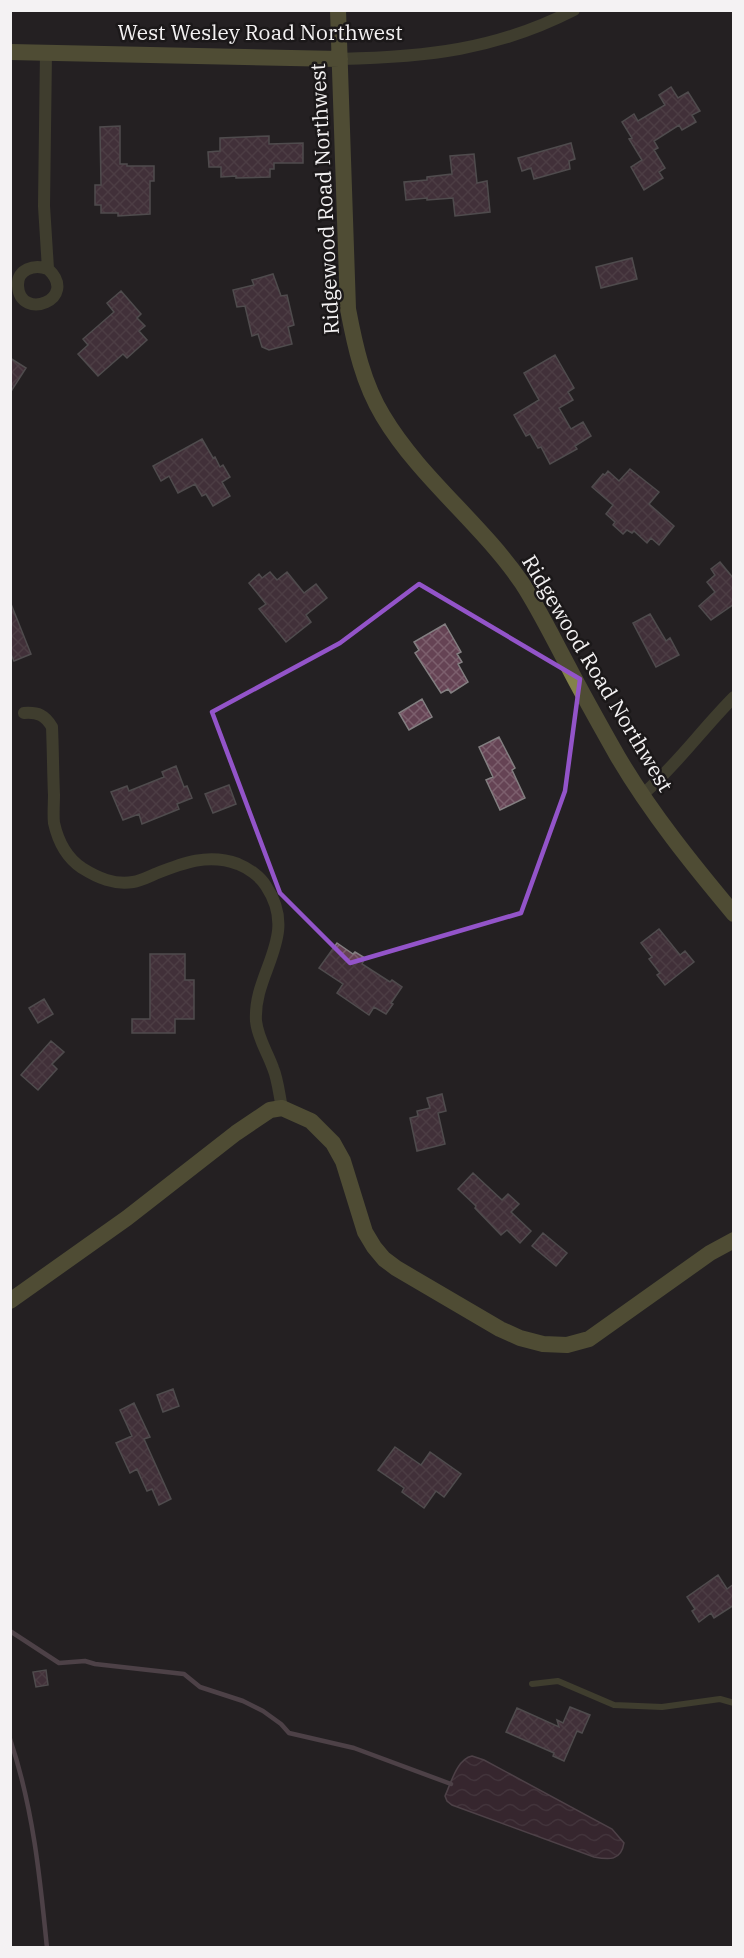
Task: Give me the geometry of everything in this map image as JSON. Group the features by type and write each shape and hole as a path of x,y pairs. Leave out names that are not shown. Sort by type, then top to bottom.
{"street":[{"name":"Ridgewood Road Northwest","path":"338,10 348,309 355,347 367,384 382,415 401,444 492,544 521,583 642,795 734,914"},
{"name":"West Wesley Road Northwest","path":"10,52 340,59 398,57 451,51 503,39 554,21 574,10"},
{"path":"46,52 44,206 48,269"},
{"path":"642,795 657,782 734,697"},
{"path":"24,714 33,712 41,714 52,727 54,823 64,848 73,861 97,877 116,882 134,882 190,861 213,858 228,860 242,866 266,885 276,907 279,932 258,996 256,1021 261,1044 276,1076 282,1107"},
{"path":"10,1301 127,1218 236,1133 270,1110 282,1107 311,1121 333,1143 343,1161 365,1232 384,1259 500,1329 520,1338 543,1344 567,1345 588,1339 710,1253 734,1240"}],"lane":[{"path":"532,1684 558,1681 614,1706 662,1707 720,1699 734,1703"}],"highlighted area":[{"path":"419,584 580,679 565,791 521,913 350,963 280,893 212,712 340,643"}],"water":[{"path":"472,1756 484,1760 612,1829 624,1843 620,1853 609,1859 594,1857 452,1805 445,1796 452,1778 462,1762"}],"building":[{"path":"671,87 678,98 688,92 700,111 692,115 696,122 682,130 679,125 654,141 658,148 654,150 665,168 659,172 663,178 644,190 631,167 642,160 622,122 634,114 638,121 665,105 659,95"},
{"path":"120,126 120,164 154,166 154,181 150,181 150,214 118,216 118,213 101,213 101,205 95,205 95,185 101,185 100,127"},
{"path":"269,136 269,144 303,143 303,163 274,163 274,169 270,169 270,177 221,177 221,167 209,167 208,152 220,151 220,138"},
{"path":"571,143 575,159 569,161 570,169 534,179 531,168 522,171 518,158"},
{"path":"474,154 477,183 487,181 490,212 455,216 453,198 406,200 404,182 427,180 427,177 452,174 450,156"},
{"path":"632,258 637,279 601,288 596,267"},
{"path":"273,274 281,296 287,295 294,325 288,327 292,344 269,350 262,347 258,334 252,336 245,306 237,307 233,290 254,285 252,280"},
{"path":"121,291 141,314 137,318 145,326 139,331 147,340 127,358 123,354 98,376 78,354 88,345 83,339 114,312 107,303"},
{"path":"555,355 574,388 568,392 573,400 559,408 571,429 583,422 591,436 575,446 577,449 550,464 541,447 538,448 530,434 526,436 514,415 539,400 524,373"},
{"path":"10,358 26,368 10,393"},
{"path":"202,439 213,458 215,457 220,467 223,465 230,477 222,482 230,496 213,506 206,494 202,496 195,484 178,493 169,476 161,481 153,466"},
{"path":"630,469 659,492 649,504 674,526 659,545 651,538 647,543 634,531 632,533 627,530 623,534 606,514 613,505 592,487 608,471 619,481"},
{"path":"720,562 734,579 734,604 711,620 699,606 715,592 707,582 715,575 711,569"},
{"path":"270,572 277,580 287,572 304,593 316,584 327,598 306,615 311,622 286,642 259,609 266,604 249,583 259,574 262,578"},
{"path":"11,604 31,654 14,661 10,652"},
{"path":"650,614 666,641 670,638 679,655 656,667 633,623"},
{"path":"445,624 461,652 457,654 462,662 458,664 468,682 451,693 448,689 441,693 415,653 419,650 414,642"},
{"path":"422,699 432,717 409,730 399,713"},
{"path":"499,737 515,768 512,770 525,798 500,810 486,780 493,777 479,747"},
{"path":"176,766 184,787 187,786 192,798 177,804 179,809 142,824 139,814 123,820 111,792 127,786 129,791 164,777 162,772"},
{"path":"229,785 236,804 213,813 205,794"},
{"path":"659,929 680,955 685,951 694,962 665,985 657,975 660,973 649,959 652,957 641,943"},
{"path":"337,943 353,954 355,952 365,958 362,964 402,987 386,1014 374,1007 369,1015 337,993 343,984 319,968"},
{"path":"150,954 185,954 185,980 194,980 194,1019 175,1019 175,1033 132,1033 132,1019 150,1019"},
{"path":"44,999 53,1014 38,1023 29,1008"},
{"path":"51,1041 64,1052 52,1064 57,1069 38,1090 21,1075"},
{"path":"442,1094 446,1111 438,1113 445,1144 417,1151 410,1118 418,1116 417,1111 430,1108 427,1098"},
{"path":"473,1173 502,1200 508,1194 519,1204 511,1212 531,1231 520,1243 507,1230 501,1235 458,1189"},
{"path":"543,1233 567,1253 556,1266 532,1246"},
{"path":"173,1389 179,1406 163,1412 157,1395"},
{"path":"134,1403 150,1437 144,1439 171,1499 159,1505 152,1489 147,1491 137,1469 130,1473 116,1443 132,1436 120,1410"},
{"path":"395,1447 421,1465 430,1452 461,1474 444,1497 436,1491 424,1508 402,1492 404,1488 378,1470"},
{"path":"718,1575 727,1589 734,1584 734,1605 714,1618 711,1613 699,1622 692,1611 695,1609 687,1597"},
{"path":"46,1670 48,1685 36,1687 33,1672"},
{"path":"570,1707 590,1715 582,1733 577,1731 564,1761 553,1756 554,1753 506,1732 517,1708 559,1727 557,1720 563,1723"}],"waterway":[{"path":"10,1631 59,1663 85,1661 184,1674 200,1687 243,1701 263,1711 289,1733 354,1748 451,1784"},
{"path":"10,1739 30,1816 47,1948"}]}
